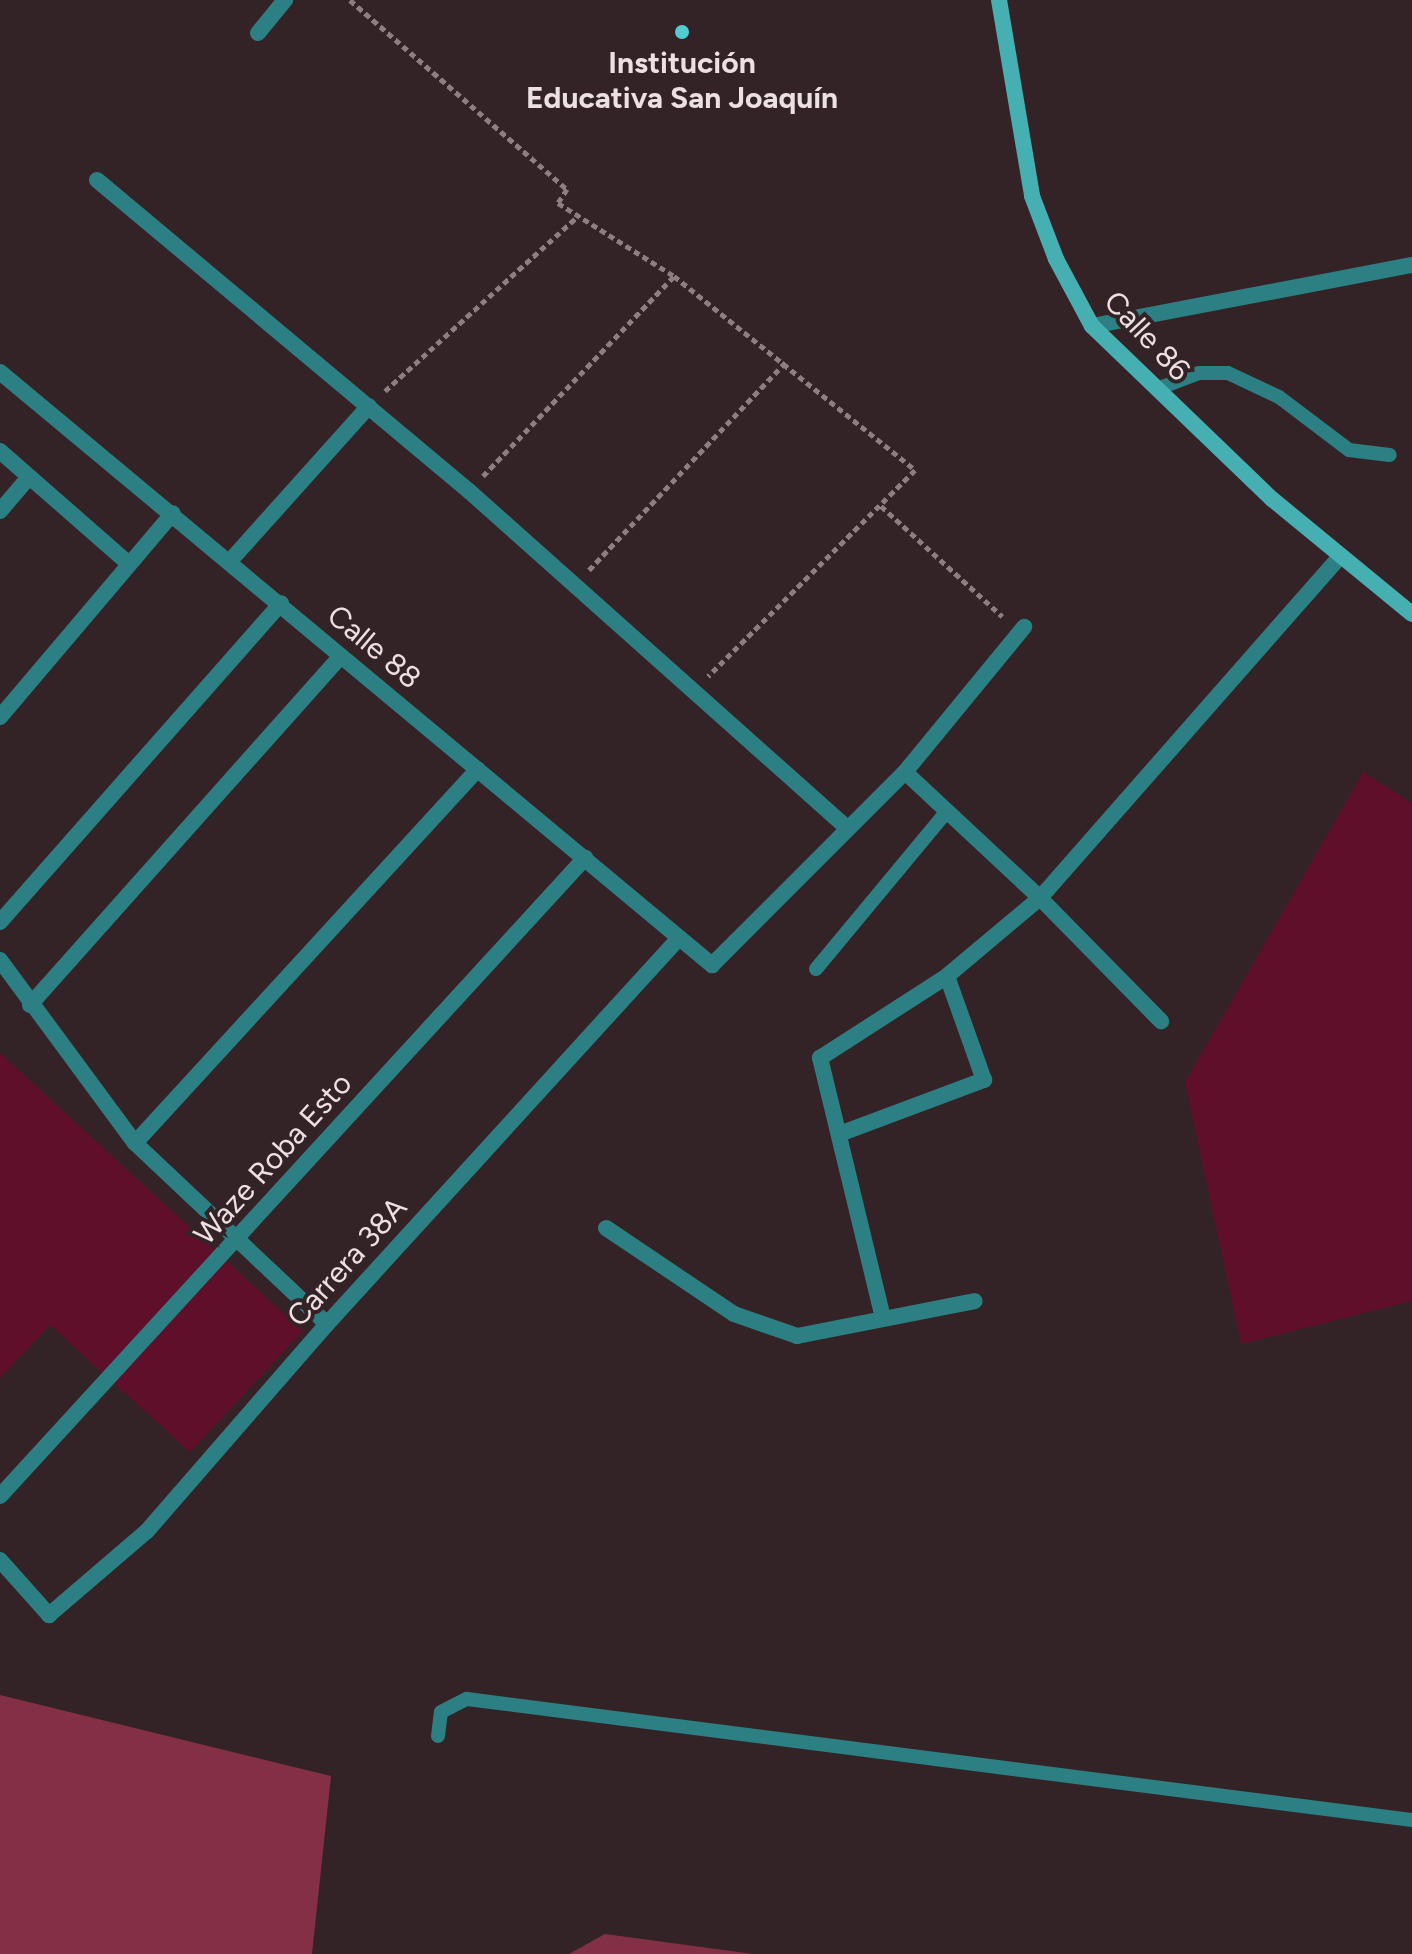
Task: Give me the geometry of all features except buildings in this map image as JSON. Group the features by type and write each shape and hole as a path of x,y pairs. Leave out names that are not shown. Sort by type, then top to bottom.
{"main road":[{"name":"Calle 86","path":"999,0 1032,196 1056,259 1092,326 1340,557 1412,614"}],"street":[{"path":"258,33 285,0"},
{"path":"97,180 469,491 846,827 905,772 1022,630"},
{"path":"1092,326 1412,265"},
{"name":"Calle 88","path":"0,372 281,603 339,658 478,769 712,965 846,827"},
{"path":"230,561 369,406"},
{"path":"0,451 128,563"},
{"path":"0,511 29,477"},
{"path":"0,717 173,513"},
{"path":"883,1318 842,1133 820,1058 947,976 1040,898 1340,557"},
{"path":"0,922 281,603"},
{"path":"30,1005 339,658"},
{"path":"135,1143 478,769"},
{"path":"905,772 1040,898 1161,1021"},
{"name":"Waze Roba Esto","path":"0,1496 585,858"},
{"name":"Carrera 38A","path":"0,1560 49,1615 147,1531 327,1324 679,938"},
{"path":"2,967 135,1143 327,1324"},
{"path":"842,1133 984,1080 947,976"},
{"path":"606,1228 734,1314 797,1336 975,1301"}],"lane":[{"path":"1157,389 1199,373 1228,373 1279,397 1349,450 1390,455"},
{"path":"816,969 947,811"},
{"path":"438,1736 441,1712 467,1699 1412,1820"}],"path":[{"path":"350,0 567,189 558,203 674,276 786,362 915,470 693,691"},
{"path":"369,406 577,217"},
{"path":"469,491 674,276"},
{"path":"574,585 786,362"},
{"path":"881,506 1022,630"}],"shaded area":[{"path":"1363,772 1412,803 1412,1301 1241,1344 1185,1082"},
{"path":"0,1053 303,1331 190,1452 50,1325 0,1378"},
{"path":"0,1695 331,1776 312,1954 0,1954"},
{"path":"605,1934 753,1954 569,1954"}],"place":[{"name":"Institución Educativa San Joaquín","path":"682,32"}]}
